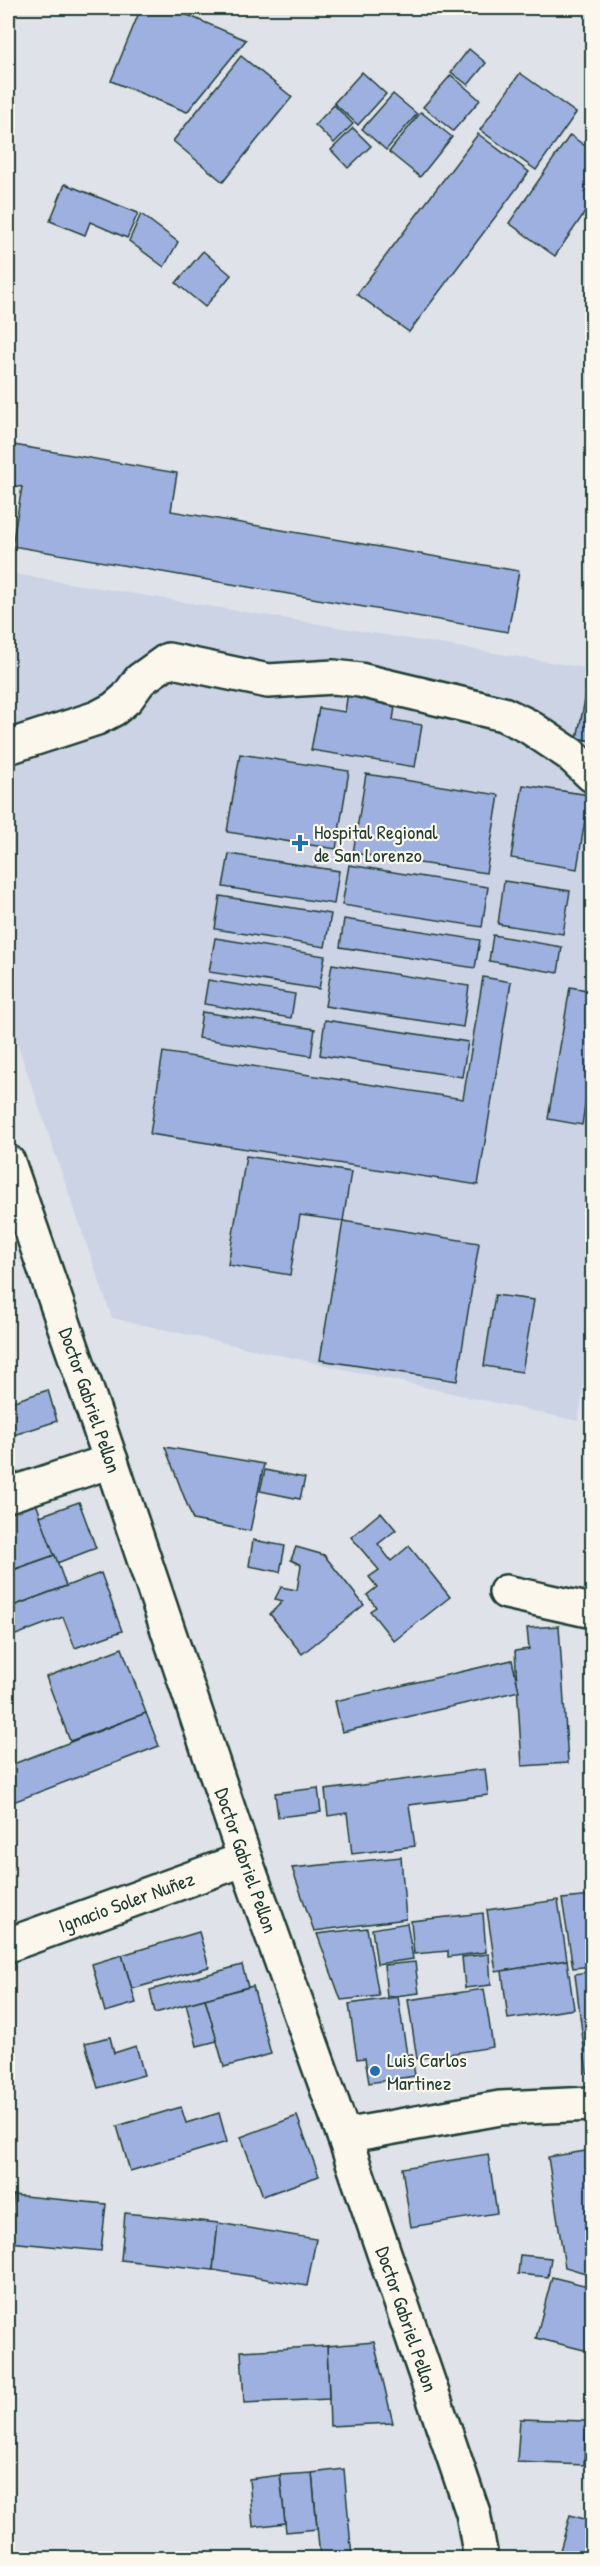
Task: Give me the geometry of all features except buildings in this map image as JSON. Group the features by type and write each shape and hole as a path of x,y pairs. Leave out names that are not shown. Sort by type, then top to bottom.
{"street":[{"path":"8,747 97,718 114,709 127,698 140,680 168,660 268,681 334,677 360,680 503,714 537,731 570,754 592,775"},
{"name":"Doctor Gabriel Pellon","path":"8,1162 244,1859 344,2136 473,2513 481,2559"},
{"path":"8,1496 111,1461"},
{"path":"506,1592 592,1611"},
{"name":"Ignacio Soler Nuñez","path":"8,1944 244,1859"},
{"path":"344,2136 500,2108 592,2104"}],"shaded area":[{"name":"Hospital Regional de San Lorenzo","path":"8,573 592,669 592,1337 578,1421 112,1318 8,1017"}],"place":[{"name":"Hospital Regional de San Lorenzo","path":"300,843"},
{"name":"Luis Carlos Martinez","path":"375,2071"}]}
